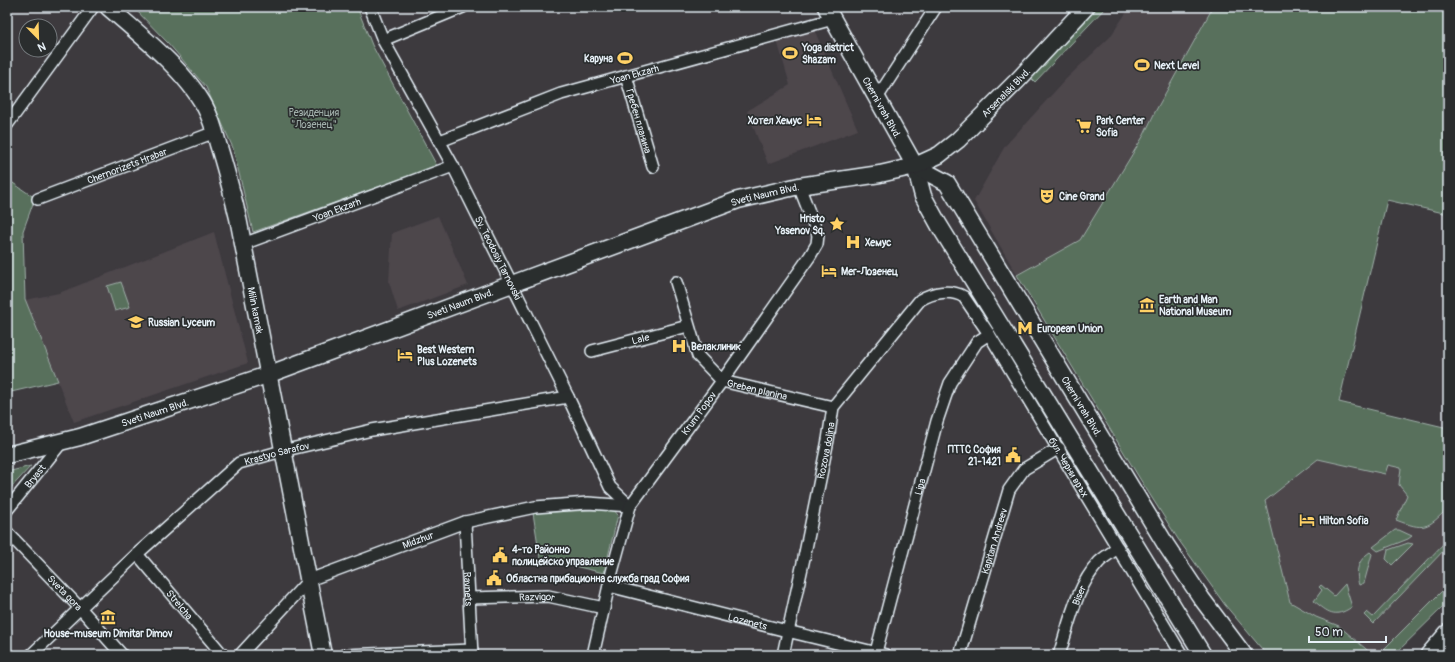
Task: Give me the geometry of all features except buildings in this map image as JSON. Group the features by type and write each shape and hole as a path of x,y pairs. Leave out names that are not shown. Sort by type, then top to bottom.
{"main road":[{"path":"1438,647 1448,633"}],"street":[{"path":"7,125 93,7"},
{"name":"Milin kamak","path":"108,7 153,46 190,84 205,107 215,132 227,173 243,244 267,375 323,655"},
{"name":"Sv. Teodosiy Tarnovski","path":"370,7 383,40 454,166 568,397 610,487 630,506"},
{"path":"383,40 463,7"},
{"path":"877,98 936,7"},
{"name":"Arsenalski Blvd.","path":"916,166 939,155 954,144 1018,80 1086,7"},
{"name":"Cherni vrah Blvd.","path":"830,13 916,166 923,196 938,225 1203,655"},
{"name":"Yoan Ekzarh","path":"440,141 561,94 626,76 830,13"},
{"name":"Гребен планина","path":"626,76 653,167"},
{"name":"Chernorizets Hrabar","path":"38,199 215,132"},
{"name":"Yoan Ekzarh","path":"243,244 454,166"},
{"name":"Cherni vrah Blvd.","path":"916,166 948,183 1166,545 1202,599 1244,655"},
{"name":"Sveti Naum Blvd.","path":"7,455 62,442 267,375 513,285 738,200 799,186 880,174 916,166"},
{"name":"Krum Popov","path":"593,655 630,506 722,381 817,244 818,234 799,186"},
{"name":"Greben planina","path":"676,282 698,356 722,381 833,407"},
{"name":"бул. Черни връх","path":"833,407 920,300 927,296 945,293 964,297 989,334 1059,448 1182,655"},
{"name":"Lale","path":"592,351 688,326"},
{"name":"Lipa","path":"881,654 937,421 950,383 977,342 989,334"},
{"name":"Krastyo Sarafov","path":"31,655 137,554 239,463 282,451 372,430 568,397"},
{"name":"Rozova dolina","path":"783,655 787,631 809,538 833,407"},
{"name":"Bryast","path":"7,510 62,442"},
{"name":"Kapitan Andreev","path":"960,655 1009,490 1024,469 1059,448"},
{"name":"Midzhur","path":"240,655 309,580 465,522 535,507 588,502 630,506"},
{"name":"Ravnets","path":"465,522 472,652"},
{"name":"Sveta gora","path":"7,532 81,608 122,655"},
{"name":"Biser","path":"1059,655 1079,593 1095,567 1104,558 1118,548"},
{"name":"Strelcha","path":"137,554 223,655"},
{"name":"Lozenets","path":"609,586 881,654"},
{"name":"Razvigor","path":"469,598 548,596 604,608"},
{"path":"344,655 472,652"}],"shaded area":[{"path":"1130,7 1213,7 1155,112 1144,135 1080,240 1017,275 974,201 1005,146 1066,79 1110,37"},
{"path":"813,27 858,130 768,164 747,111 790,85 776,37"},
{"path":"438,216 468,285 398,311 389,282 392,233"},
{"name":"Russian Lyceum","path":"214,232 248,363 74,422 25,300 59,293"},
{"path":"1318,459 1385,474 1388,465 1448,479 1448,585 1378,655 1373,655 1339,626 1316,617 1290,602 1265,501"}],"green space":[{"name":"Резиденция \"Лозенец\"","path":"133,7 357,7 372,45 437,166 253,232 233,148 206,87 168,43"},
{"path":"1098,7 1106,7 1035,82 1031,78"},
{"path":"1213,7 1448,7 1448,214 1387,200 1339,402 1448,428 1448,508 1430,524 1425,526 1420,527 1406,524 1396,520 1407,495 1399,485 1401,468 1388,465 1385,474 1318,459 1265,501 1290,602 1316,617 1339,626 1373,655 1267,655 1225,605 1178,539 1140,479 1017,275 1080,240 1144,135 1155,112"},
{"path":"7,179 35,198 23,231 25,299 58,381 7,393"},
{"path":"121,282 130,307 115,311 107,286"},
{"path":"31,466 7,492 7,472"},
{"path":"613,509 618,515 604,573 540,558 533,513"},
{"path":"1395,530 1399,530 1412,536 1378,551 1373,547"},
{"path":"1448,539 1448,546 1373,624 1364,615 1367,612 1373,617"},
{"path":"1408,543 1413,544 1392,565 1386,559 1388,550"},
{"path":"1370,552 1372,554 1364,583 1359,585 1357,575 1358,566"},
{"path":"1345,584 1352,607 1346,611 1332,613 1314,601 1322,590 1319,587 1321,585 1334,596"},
{"path":"1448,585 1448,602 1394,655 1378,655"}],"place":[{"name":"Yoga district Shazam","path":"790,53"},
{"name":"Каруна","path":"625,58"},
{"name":"Next Level","path":"1142,65"},
{"name":"Хотел Хемус","path":"814,120"},
{"name":"Park Center Sofia","path":"1084,126"},
{"name":"Cine Grand","path":"1047,196"},
{"name":"Hristo Yasenov Sq.","path":"837,224"},
{"name":"Хемус","path":"853,242"},
{"name":"Мег-Лозeнец","path":"829,271"},
{"name":"Earth and Man National Museum","path":"1147,305"},
{"name":"Russian Lyceum","path":"136,322"},
{"name":"European Union","path":"1025,328"},
{"name":"Велаклиник","path":"679,346"},
{"name":"Best Western Plus Lozenets","path":"405,355"},
{"name":"ПТТС София 21-1421","path":"1013,455"},
{"name":"Hilton Sofia","path":"1307,520"},
{"name":"4-то Районно полицейско управление","path":"500,555"},
{"name":"Областна прибационна служба град София","path":"494,578"},
{"name":"House-museum Dimitar Dimov","path":"108,617"}]}
